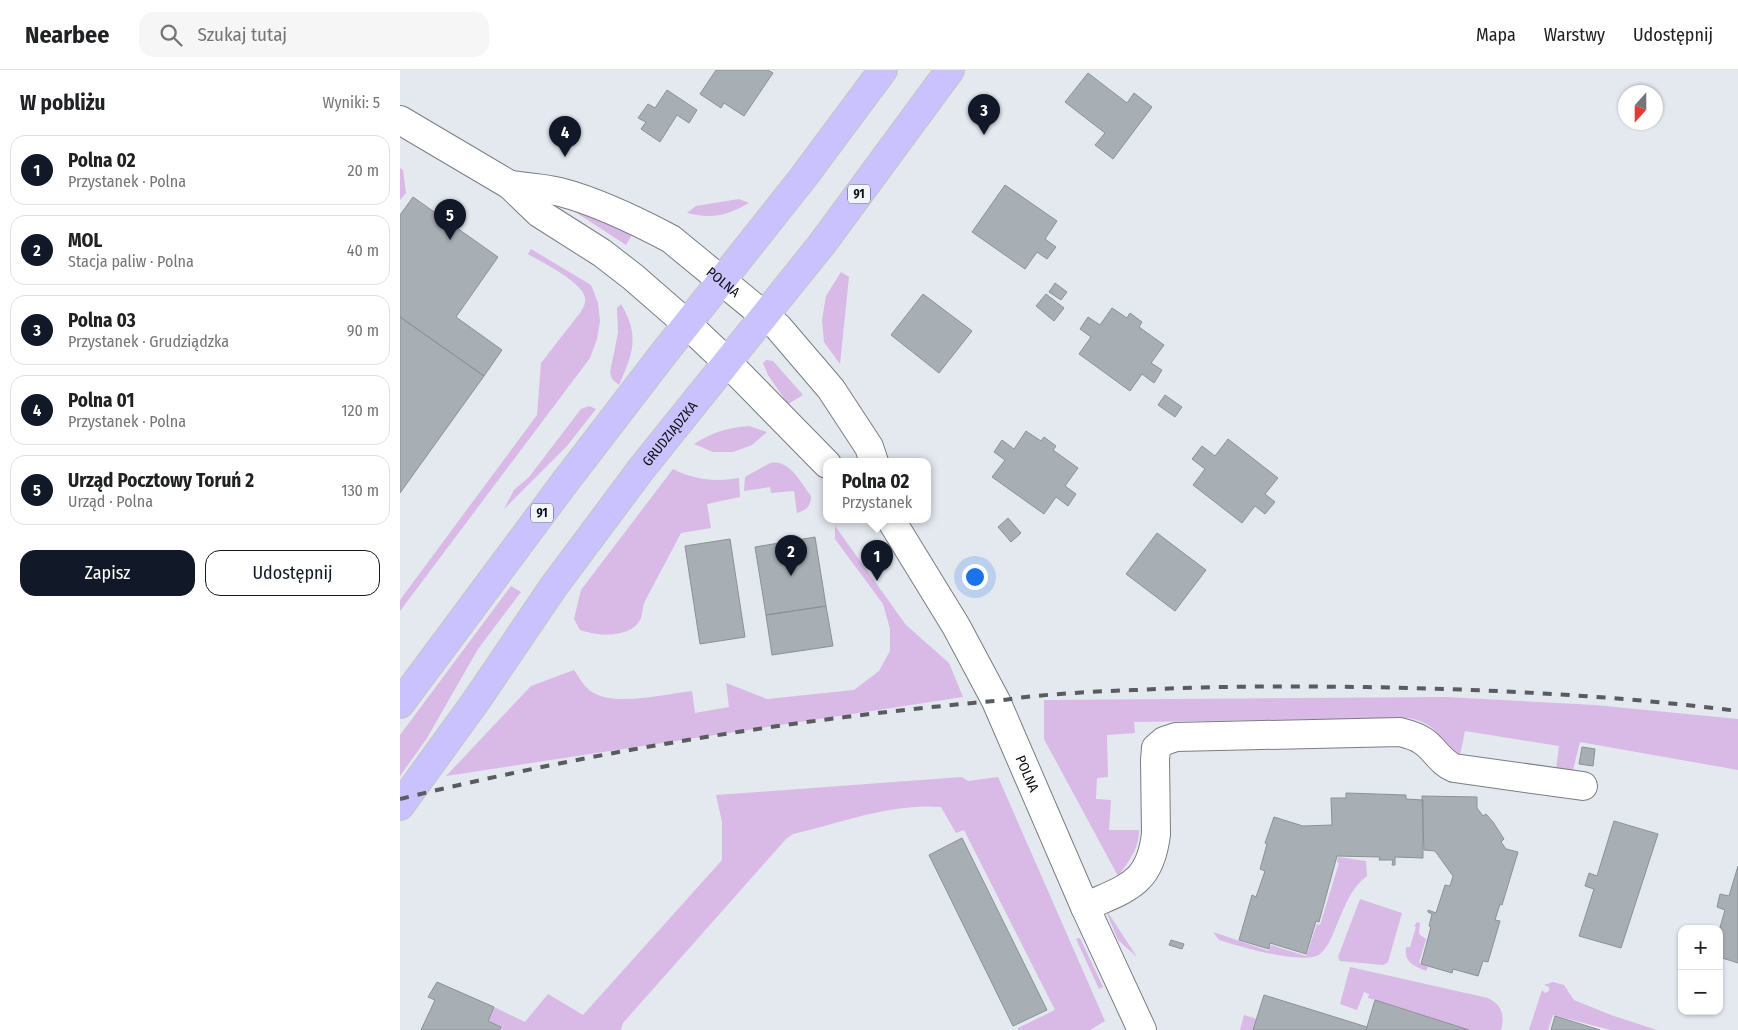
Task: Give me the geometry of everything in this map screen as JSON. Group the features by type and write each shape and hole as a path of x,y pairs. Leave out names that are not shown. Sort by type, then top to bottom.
{"main road":[{"name":"91","path":"400,704 565,482 802,179 883,70"},
{"name":"GRUDZIĄDZKA","path":"400,806 481,694 554,586 642,468 827,236 950,70"}],"street":[{"name":"POLNA","path":"400,120 510,184 539,212 602,253 634,277 726,361 823,460"},
{"name":"POLNA","path":"510,184 559,192 581,199 655,230 671,240 778,327 832,389 869,447 873,458"},
{"name":"POLNA","path":"893,523 956,626 996,701 1085,907 1142,1030"},
{"path":"1085,907 1132,884 1141,876 1148,864 1156,834 1156,748 1164,741 1176,737 1400,732 1424,741 1441,760 1454,768 1583,786"}],"shaded area":[{"path":"400,168 403,170 406,193 400,200"},
{"path":"739,199 749,203 719,215 704,216 687,213 696,206"},
{"path":"563,204 633,233 626,245"},
{"path":"531,249 591,285 598,303 600,321 597,339 590,358 400,611 400,600 537,415 541,363 584,306 585,298 583,292 570,279 528,254"},
{"path":"841,272 849,277 840,364 824,342 822,320 826,296"},
{"path":"621,304 631,326 632,344 631,354 619,385 612,379 610,372 618,333 617,308"},
{"path":"766,360 773,361 803,395 788,404 768,375 763,363"},
{"path":"589,406 596,409 567,446 504,509 514,490 529,477 581,409"},
{"path":"749,426 767,432 752,445 733,452 713,452 694,444 720,431"},
{"path":"770,463 783,464 798,478 811,496 806,509 797,513 794,491 771,493 770,487 744,491 745,477"},
{"path":"673,469 689,476 705,479 739,478 740,497 707,504 711,528 681,533 645,601 641,618 635,626 621,633 612,634 595,634 580,630 574,619 581,590"},
{"path":"835,526 906,625 949,663 963,697 446,776 531,686 574,670 589,690 614,699 640,698 692,691 695,713 729,707 726,683 767,699 854,690 879,671 890,651 890,629 883,604 835,539"},
{"path":"511,586 521,592 478,649 427,738 400,776 400,735"},
{"path":"1446,697 1595,705 1738,719 1738,770 1580,742 1573,770 1556,769 1559,746 1465,731 1460,755 1449,748 1431,727 1409,718 1134,722 1135,733 1107,735 1108,777 1097,778 1096,799 1111,800 1109,830 1139,830 1135,849 1118,876 1044,739 1044,700"},
{"path":"962,777 968,781 998,777 1105,1021 1090,1030 1018,1030 1018,1028 1055,1010 964,830 956,833 941,807 924,806 872,813 793,834 786,839 623,1023 621,1030 499,1030 500,1026 488,1021 494,1007 525,1022 548,994 583,1015 722,860 722,822 716,795"},
{"path":"1338,857 1366,861 1367,876 1351,894 1329,942 1320,954 1300,958 1271,954 1219,940 1213,932 1269,951 1271,945 1306,956 1317,924 1320,925 1339,863 1337,862"},
{"path":"1360,899 1402,913 1388,962 1383,965 1340,961 1338,957"},
{"path":"1105,908 1137,957 1118,940"},
{"path":"1417,922 1420,923 1419,934 1426,939 1419,963 1428,967 1426,971 1411,963 1406,952 1406,947 1410,947 1416,927 1414,926"},
{"path":"1080,938 1103,987 1099,989 1076,939"},
{"path":"1350,967 1488,998 1501,1011 1503,1020 1501,1030 1469,1030 1368,998 1369,994 1364,992 1357,1010 1340,1004"},
{"path":"1553,982 1564,985 1574,1000 1611,1015 1657,1030 1611,1030 1553,1015 1548,1030 1529,1030 1542,990 1545,993 1549,991 1549,987 1544,985"},
{"path":"1244,1015 1257,1019 1253,1030 1240,1030"}],"building":[{"path":"716,70 768,70 773,73 744,116 724,103 721,108 700,94"},
{"path":"1088,73 1127,103 1134,93 1152,107 1113,159 1095,145 1105,133 1065,102"},
{"path":"667,90 697,110 689,123 677,115 660,142 641,129 646,122 638,118 648,104 655,108"},
{"path":"1005,185 1057,221 1045,239 1056,247 1047,259 1037,252 1025,269 972,232"},
{"path":"413,197 498,257 456,317 502,350 484,376 400,317 400,215"},
{"path":"1055,283 1067,292 1061,300 1049,292"},
{"path":"923,294 972,331 939,373 891,335"},
{"path":"1046,294 1064,308 1054,321 1036,306"},
{"path":"1112,308 1127,318 1130,313 1142,322 1139,327 1164,345 1151,363 1162,370 1154,383 1142,374 1130,391 1079,354 1091,337 1080,329 1088,317 1100,325"},
{"path":"400,317 484,376 400,493"},
{"path":"1165,395 1182,407 1175,417 1158,405"},
{"path":"1026,431 1041,441 1044,437 1056,446 1053,450 1078,468 1065,486 1076,494 1068,506 1056,497 1044,514 992,477 1005,460 994,452 1002,440 1014,449"},
{"path":"1228,439 1278,478 1265,494 1275,502 1265,514 1255,506 1242,523 1193,485 1205,469 1192,459 1202,446 1215,456"},
{"path":"1008,518 1021,533 1011,542 998,527"},
{"path":"1157,533 1206,570 1175,611 1126,574"},
{"path":"815,537 826,606 766,615 755,547"},
{"path":"730,539 745,637 700,644 685,546"},
{"path":"826,606 833,646 772,655 766,615"},
{"path":"1582,747 1595,749 1593,766 1579,764"},
{"path":"1346,793 1406,795 1406,799 1423,800 1423,858 1395,857 1395,865 1392,865 1393,860 1379,860 1380,857 1337,856 1319,922 1316,921 1306,954 1270,943 1269,949 1239,940 1252,895 1256,897 1265,871 1260,869 1267,844 1265,843 1274,817 1303,826 1332,825 1331,798 1346,798"},
{"path":"1422,796 1477,797 1477,808 1483,816 1486,814 1493,822 1504,839 1501,842 1506,849 1518,852 1502,905 1500,904 1495,920 1500,921 1488,962 1483,961 1478,976 1453,969 1452,973 1421,964 1431,927 1429,926 1432,914 1428,910 1436,913 1445,885 1450,886 1453,876 1435,851 1424,850"},
{"path":"1614,821 1658,834 1621,948 1579,936 1594,889 1585,886 1589,873 1597,876"},
{"path":"962,838 1047,1010 1013,1026 929,855"},
{"path":"1738,866 1738,963 1723,958 1723,925 1721,925 1725,910 1717,907 1720,894 1729,896"},
{"path":"1171,940 1184,944 1182,949 1169,945"},
{"path":"437,982 494,1007 488,1021 501,1027 499,1030 421,1030 435,1000 428,997"},
{"path":"1264,995 1367,1027 1366,1030 1253,1030"},
{"path":"1375,1000 1469,1030 1366,1030"},
{"path":"1555,1016 1600,1030 1551,1030"}],"railway":[{"path":"400,799 547,766 770,727 919,708 1072,693 1220,687 1407,688 1502,691 1596,697 1738,711"}],"place":[{"name":"Polna 03","path":"984,135"},
{"name":"Polna 01","path":"565,157"},
{"name":"Urząd Pocztowy Toruń 2","path":"450,240"},
{"name":"MOL","path":"791,576"},
{"name":"Polna 02","path":"877,581"}]}
